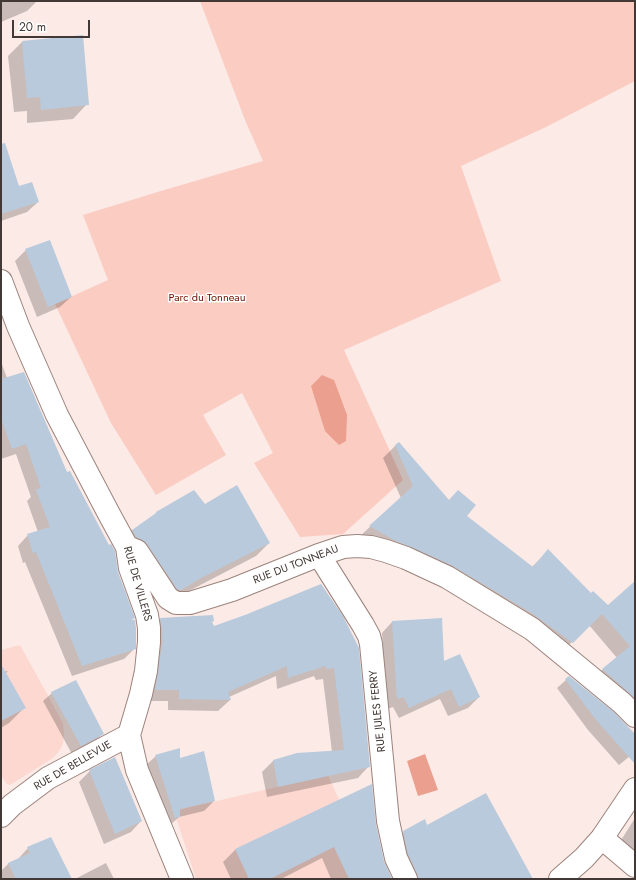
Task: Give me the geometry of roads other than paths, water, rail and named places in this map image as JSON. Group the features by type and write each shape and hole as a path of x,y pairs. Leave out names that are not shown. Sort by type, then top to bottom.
{"street":[{"name":"RUE DE VILLERS","path":"1,281 18,326 57,415 127,547 130,568 147,615 149,628 146,671 129,735 136,770 182,879"},
{"name":"RUE DU TONNEAU","path":"127,547 137,551 168,598 176,603 190,603 232,590 319,555 344,547 371,547 386,551 406,558 447,577 532,629 635,716"},
{"name":"RUE JULES FERRY","path":"319,555 369,636 388,821 396,858 406,879"},
{"name":"RUE DE BELLEVUE","path":"1,816 48,778 129,735"},
{"path":"560,879 584,858 602,838 635,789"},
{"path":"602,838 635,866"}],"park label":[{"name":"Parc du Tonneau","path":"207,298"}]}
